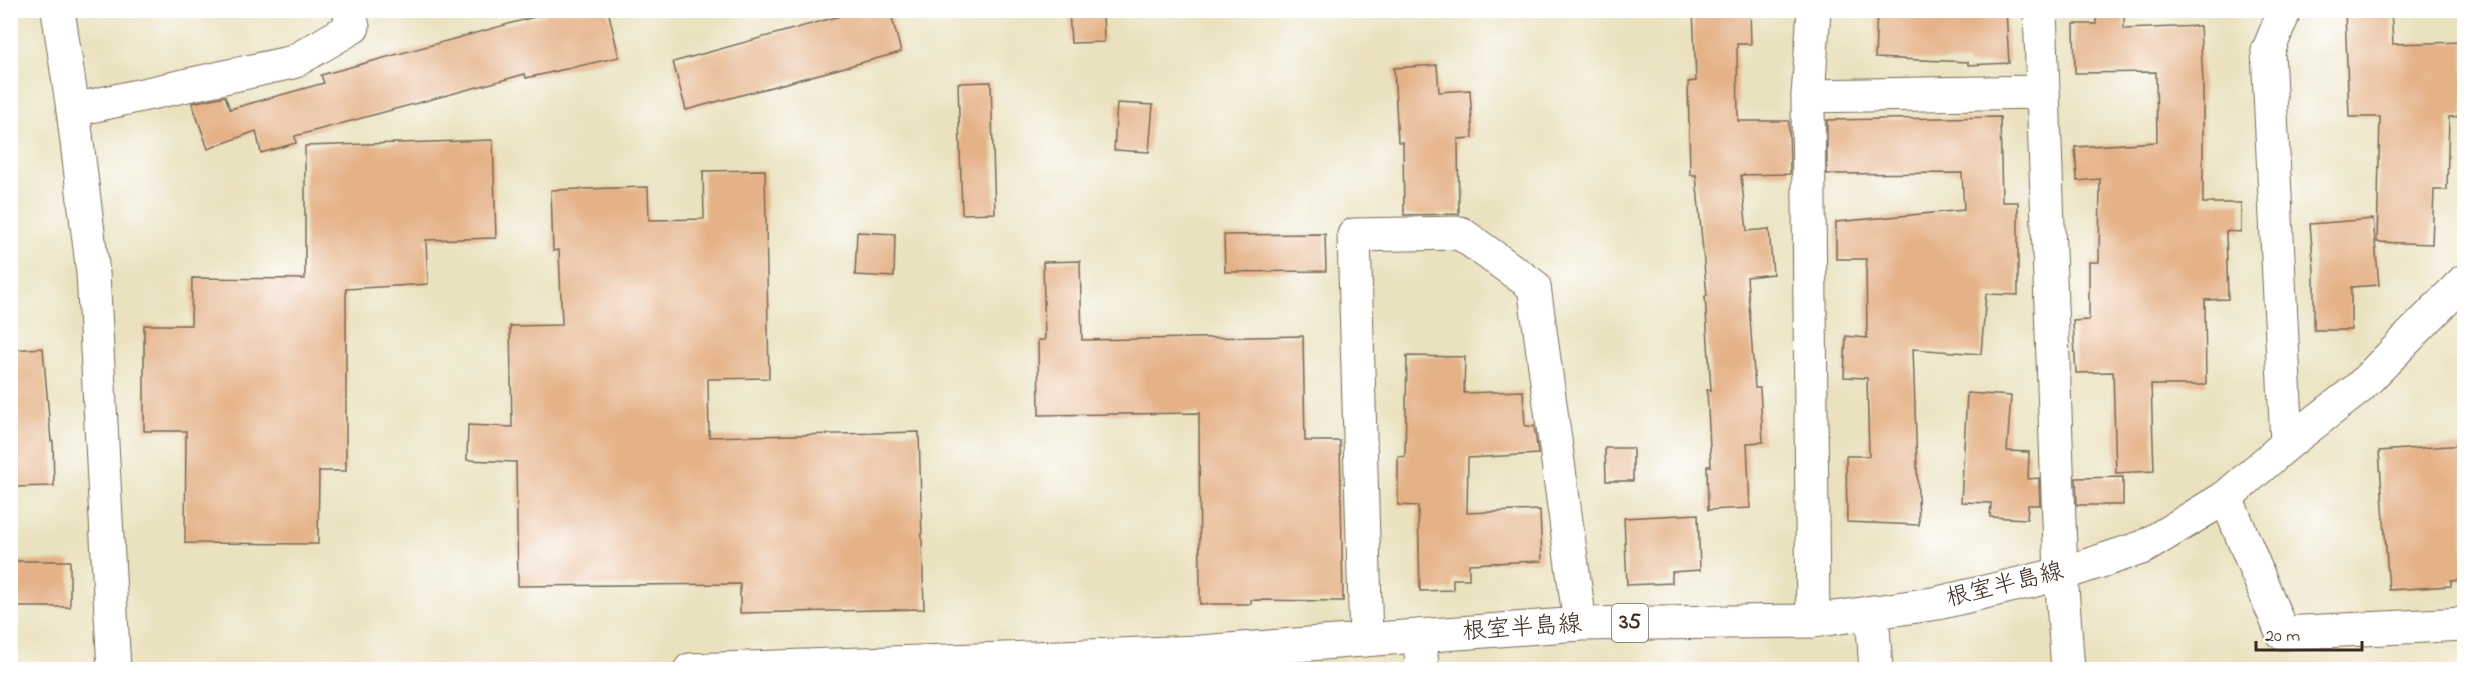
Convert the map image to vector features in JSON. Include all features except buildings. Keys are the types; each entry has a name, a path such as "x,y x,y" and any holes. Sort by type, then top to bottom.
{"street":[{"path":"58,10 93,273 114,669"},
{"path":"73,110 293,62 353,27 349,10"},
{"path":"1813,621 1808,96 1814,10"},
{"path":"2040,10 2061,574 2068,669"},
{"path":"2285,10 2268,51 2287,444"},
{"path":"1808,96 2043,92"},
{"path":"1366,640 1354,234 1460,232 1533,286 1580,624"},
{"name":"根室半島線","path":"690,669 1118,662 1200,652 1580,624 1813,621 1938,603 2061,574 2144,547 2226,497 2287,444 2359,388 2464,281"},
{"path":"2226,497 2282,633 2464,624"},
{"path":"1872,612 1876,669"},
{"path":"1420,636 1422,669"}]}
